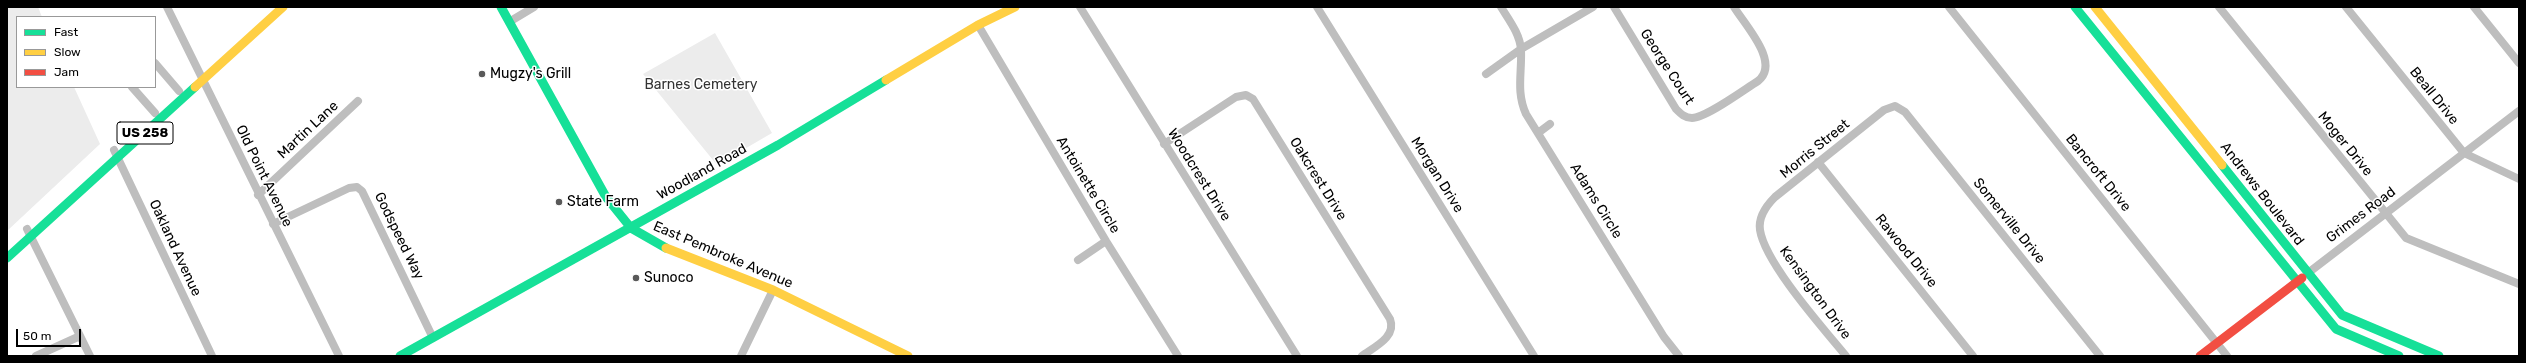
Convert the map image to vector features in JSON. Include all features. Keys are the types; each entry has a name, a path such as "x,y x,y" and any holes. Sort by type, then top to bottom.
{"main road":[{"name":"US 258","path":"7,258 29,233 201,76 272,7"},
{"name":"US 258","path":"116,154 155,113 179,91 201,76 283,7"},
{"name":"East Pembroke Avenue","path":"501,7 606,197 631,228 664,247 773,290 908,356"},
{"name":"Woodland Road","path":"400,356 778,145 978,25 1015,7"},
{"name":"Andrews Boulevard","path":"2075,7 2336,329 2399,356"},
{"name":"Andrews Boulevard","path":"2095,7 2342,315 2439,356"},
{"name":"US 258","path":"7,247 29,233"},
{"name":"Grimes Road","path":"2200,356 2308,273"}],"street":[{"name":"Old Point Avenue","path":"167,7 258,195 339,356"},
{"path":"509,22 534,7"},
{"name":"Woodcrest Drive","path":"1080,7 1297,356"},
{"name":"Morgan Drive","path":"1317,7 1534,356"},
{"name":"Adams Circle","path":"1501,7 1516,32 1521,50 1520,96 1526,114 1661,331 1679,356"},
{"path":"1486,74 1521,50 1593,7"},
{"name":"George Court","path":"1614,7 1676,109 1684,117 1690,118 1704,114 1758,81 1765,74 1767,63 1764,53 1734,7"},
{"name":"Bancroft Drive","path":"1948,7 2228,356"},
{"name":"Moger Drive","path":"2219,7 2385,215 2406,238 2519,284"},
{"name":"Beall Drive","path":"2346,7 2464,153 2519,179"},
{"path":"2474,7 2519,63"},
{"name":"Antoinette Circle","path":"978,25 1106,242 1178,356"},
{"path":"156,64 179,91"},
{"path":"133,88 155,113"},
{"name":"Oakcrest Drive","path":"1164,144 1236,97 1246,95 1253,99 1390,319 1392,327 1389,334 1362,356"},
{"name":"Martin Lane","path":"258,195 358,101"},
{"name":"Morris Street","path":"1760,222 1770,202 1884,110 1895,106"},
{"name":"Somerville Drive","path":"1895,106 1906,112 2100,356"},
{"name":"Grimes Road","path":"2308,273 2519,111"},
{"path":"1538,133 1550,124"},
{"name":"Oakland Avenue","path":"116,154 212,356"},
{"name":"Rawood Drive","path":"1818,162 1973,356"},
{"name":"Godspeed Way","path":"273,224 349,188 357,187 362,191 375,214 433,338"},
{"name":"Kensington Drive","path":"1760,222 1762,236 1769,252 1795,293 1846,356"},
{"path":"29,233 90,356"},
{"path":"1078,260 1106,242"},
{"path":"741,356 773,290"},
{"path":"36,356 80,336"}],"green space":[{"path":"7,7 38,7 42,16 16,16 16,88 74,88 100,144 7,231"},
{"name":"Barnes Cemetery","path":"715,33 772,133 717,165 643,74"}],"traffic: fast":[{"path":"501,7 606,197 631,228 666,248"},
{"path":"2075,7 2336,329 2399,356"},
{"path":"400,356 778,145 886,80"},
{"path":"7,258 195,87"},
{"path":"2222,165 2342,315 2439,356"}],"traffic: slow":[{"path":"195,87 283,7"},
{"path":"886,80 978,25 1015,7"},
{"path":"2095,7 2222,165"},
{"path":"666,248 773,290 908,356"}],"traffic: jam":[{"path":"2200,356 2302,278"}],"place":[{"name":"Mugzy's Grill","path":"482,74"},
{"name":"State Farm","path":"559,202"},
{"name":"Sunoco","path":"636,278"}]}
